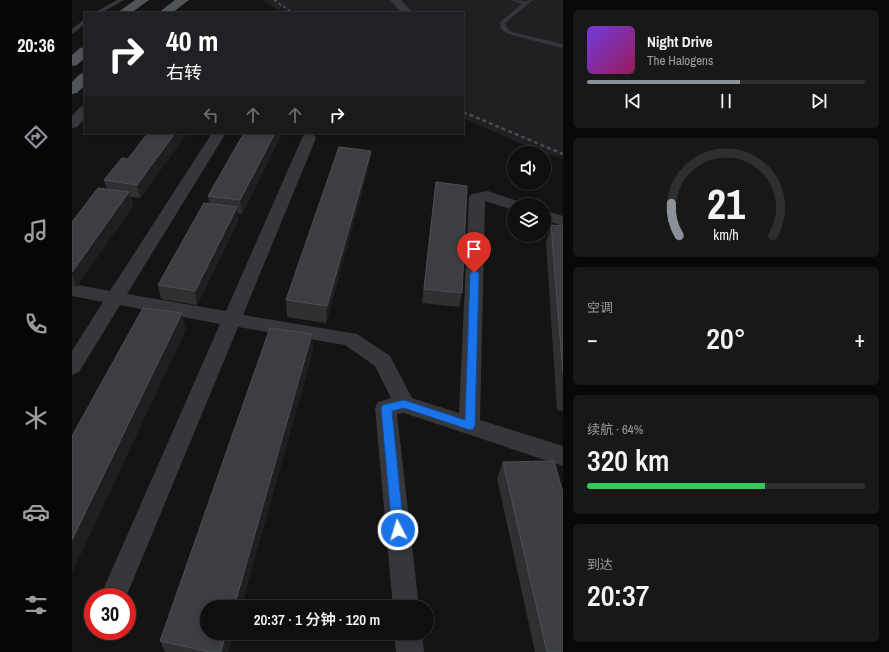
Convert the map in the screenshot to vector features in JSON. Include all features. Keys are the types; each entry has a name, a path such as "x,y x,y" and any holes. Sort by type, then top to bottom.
{"main road":[{"path":"125,12 143,0"},
{"path":"138,12 156,0"},
{"path":"153,12 170,0"},
{"path":"165,12 183,0"},
{"path":"72,50 84,40"},
{"path":"72,62 84,52"},
{"path":"72,76 84,65"},
{"path":"72,90 84,78"}],"street":[{"path":"396,0 407,12"},
{"path":"72,124 84,111"},
{"path":"72,367 218,134"},
{"path":"117,588 230,318 309,138"},
{"path":"470,426 477,196 488,196 507,203"},
{"path":"551,217 563,221"},
{"path":"72,290 350,338 383,361 404,404"},
{"path":"405,600 386,408 404,404 563,456"},
{"path":"409,640 410,652"}],"lane":[{"path":"99,12 121,0"},
{"path":"513,0 528,2"},
{"path":"528,2 502,23 503,28 510,33 563,46"},
{"path":"72,32 84,22"}],"shaded area":[{"path":"263,0 563,0 563,159 551,156 551,146 526,146 464,118 464,12 281,12"}],"building":[{"path":"147,134 174,134 137,185 104,180 122,158 128,159"},
{"path":"243,134 274,134 240,200 208,196"},
{"path":"339,147 371,151 327,306 286,300"},
{"path":"436,182 467,186 462,293 424,289"},
{"path":"98,188 129,192 72,272 72,222"},
{"path":"204,203 237,207 195,291 158,285"},
{"path":"551,225 563,226 563,373"},
{"path":"143,308 182,313 72,540 72,436"},
{"path":"270,328 312,334 236,600 200,600 200,640 224,640 221,652 210,652 160,641"},
{"path":"554,461 563,493 563,652 547,652 503,462"}],"railway":[{"path":"274,0 292,12"},
{"path":"464,112 563,154"}],"route":[{"path":"398,530 386,408 404,404 470,426 474,273"}]}
